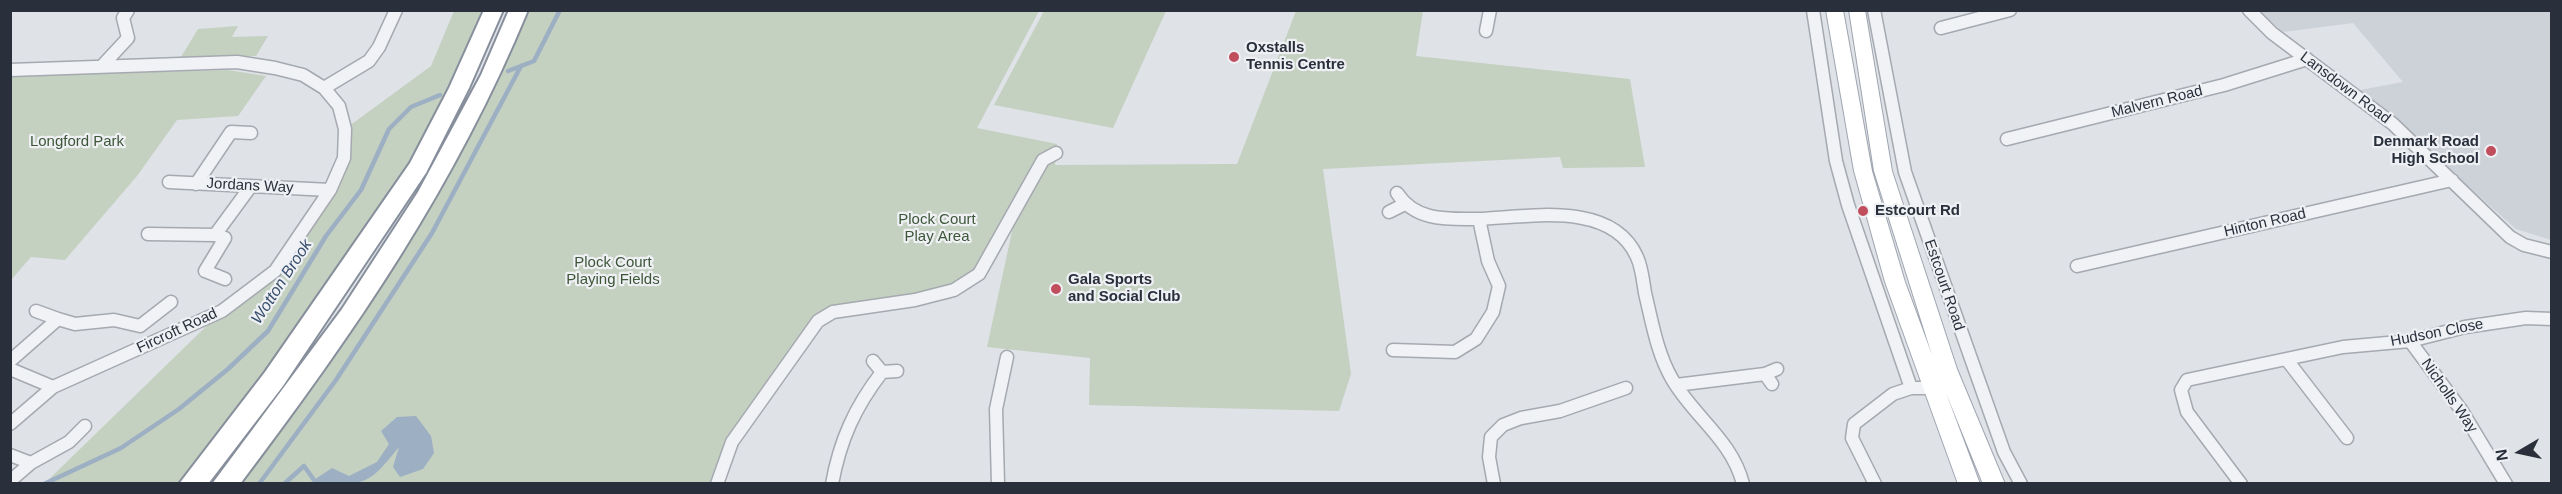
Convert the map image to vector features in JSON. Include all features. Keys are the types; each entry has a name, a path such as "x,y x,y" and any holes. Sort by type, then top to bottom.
{"highway":[{"path":"192,483 274,379 417,167 459,88 494,10"},
{"path":"225,483 313,370 360,303 426,200 503,51 519,10"}],"main road":[{"path":"1834,10 1863,171 1895,282 1931,388 1969,483"},
{"name":"Estcourt Road","path":"1857,10 1883,171 1954,387 1994,483"}],"street":[{"path":"101,67 128,38 123,18 128,10"},
{"path":"324,88 369,61 396,10"},
{"path":"1486,31 1490,10"},
{"path":"1813,10 1836,161 1848,205 1911,388"},
{"name":"Estcourt Road","path":"1874,10 1905,172 1977,379 2004,452 2020,483"},
{"path":"1941,28 2010,10"},
{"name":"Lansdown Road","path":"2249,10 2272,33 2393,124 2510,237 2524,245 2552,252"},
{"name":"Malvern Road","path":"2007,140 2224,85 2307,59"},
{"name":"Fircroft Road","path":"10,70 237,62 303,75 324,88 339,106 345,129 344,158 330,190 275,271 222,310 53,387 10,424"},
{"path":"196,184 234,127 251,133"},
{"path":"717,483 732,442 818,321 833,312 915,300 954,290 979,274 1043,160 1056,153"},
{"name":"Hinton Road","path":"2077,266 2452,180"},
{"name":"Jordans Way","path":"169,182 330,190"},
{"path":"215,236 251,186"},
{"path":"1397,193 1403,205 1420,215 1479,219 1579,216 1600,222 1623,237 1637,256 1653,326 1676,385 1735,459 1743,483"},
{"path":"1389,212 1403,205"},
{"path":"1393,350 1409,345 1455,352 1476,339 1493,312 1499,286 1488,261 1479,219"},
{"path":"148,234 225,238 205,271 225,279"},
{"path":"36,311 77,327 98,320 118,320 140,326 171,302"},
{"path":"10,361 58,320"},
{"name":"Hudson Close","path":"2241,483 2187,412 2181,390 2187,380 2210,373 2287,360 2343,347 2410,341 2465,327 2549,321"},
{"name":"Nicholls Way","path":"2410,341 2462,411 2505,483"},
{"path":"998,483 996,409 1007,357"},
{"path":"2287,360 2347,438"},
{"path":"832,483 838,446 855,407 878,366 897,371"},
{"path":"10,369 53,387"},
{"path":"1676,385 1771,376"},
{"path":"986,387 1000,388"},
{"path":"1875,483 1852,438 1854,424 1893,394 1911,388 1954,387"},
{"path":"1494,483 1489,457 1491,437 1503,425 1521,418 1614,398 1626,388"},
{"path":"10,481 31,463 69,442 85,426"},
{"path":"10,455 31,463"}],"shaded area":[{"name":"Denmark Road High School","path":"2259,11 2551,11 2551,240 2516,229 2360,90 2403,82 2353,23 2283,32"}],"green space":[{"path":"454,11 485,11 459,88 274,379 306,380 472,133 530,11 1039,11 977,128 1057,144 1055,165 1237,164 1296,11 1423,11 1416,56 1630,79 1645,167 1563,168 1560,157 1323,169 1351,374 1339,411 1089,405 1090,358 987,347 1016,213 979,274 954,290 818,321 732,442 717,483 44,484 222,311 275,271 330,190 345,129 431,66"},
{"path":"1044,11 1166,11 1113,128 994,105"},
{"path":"238,26 232,37 268,36 256,56 181,57 198,29"},
{"name":"Longford Park","path":"228,70 266,76 238,116 177,120 137,176 65,260 31,257 11,280 11,76"}],"water":[{"path":"416,416 431,436 434,453 423,469 400,477 393,467 399,447 379,470 363,481 344,484 314,483 314,480 332,468 349,476 377,462 389,444 381,431 397,417"}],"waterway":[{"name":"Wotton Brook","path":"521,66 534,61 560,10"},
{"path":"259,484 336,380 432,233 521,66"},
{"name":"Wotton Brook","path":"508,71 521,66"},
{"name":"Wotton Brook","path":"44,484 121,448 179,409 228,369 268,331 326,236 361,190 389,129 411,107 440,95"},
{"path":"284,484 304,466 314,480"}],"place":[{"name":"Oxstalls Tennis Centre","path":"1234,57"},
{"name":"Denmark Road High School","path":"2491,151"},
{"name":"Estcourt Rd","path":"1863,211"},
{"name":"Gala Sports and Social Club","path":"1056,289"}],"park label":[{"name":"Plock Court Play Area","path":"937,228"},
{"name":"Plock Court Playing Fields","path":"613,272"}]}
